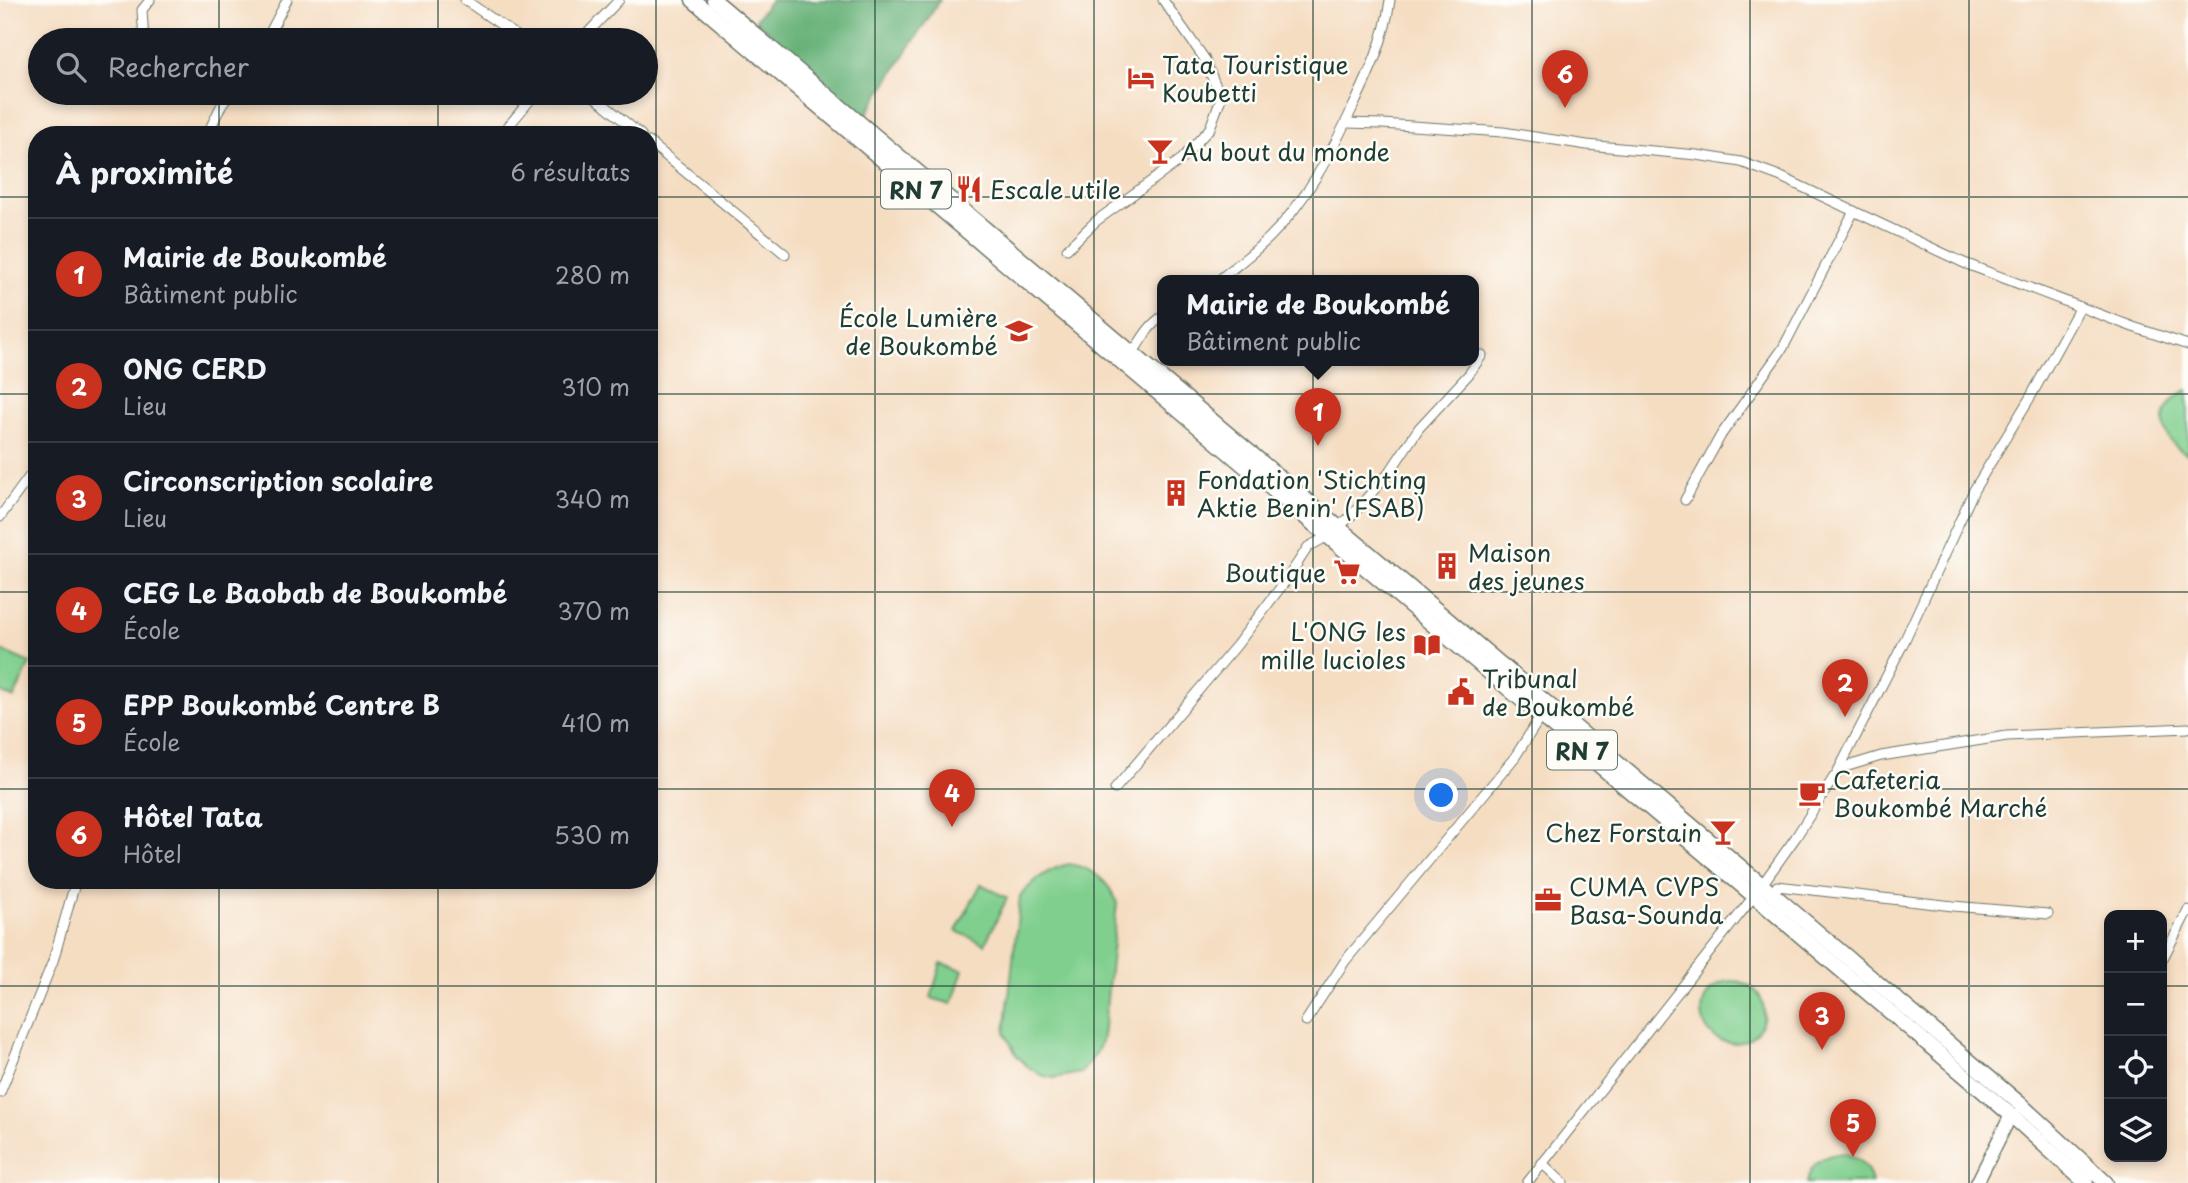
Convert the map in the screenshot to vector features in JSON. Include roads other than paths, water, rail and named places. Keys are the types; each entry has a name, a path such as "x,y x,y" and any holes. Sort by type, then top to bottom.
{"main road":[{"name":"RN 7","path":"693,0 1150,376 1333,532 1765,889 2019,1104 2106,1183"},
{"name":"RN 7","path":"714,0 1133,353 1150,376"},
{"name":"RN 7","path":"1333,532 1541,716 1765,889 2086,1183"}],"street":[{"path":"143,28 142,10 150,0"},
{"path":"272,28 287,0"},
{"path":"465,0 506,28"},
{"path":"592,28 619,0"},
{"path":"1067,248 1096,221 1182,159 1210,128 1221,98 1204,58 1163,0"},
{"path":"1225,275 1270,236 1295,206 1326,160 1370,73 1387,23 1390,0"},
{"path":"211,126 223,105"},
{"path":"508,126 526,105"},
{"path":"604,105 629,126"},
{"path":"1346,124 1503,132 1587,145 1697,155 1741,162 1779,176 1964,263 2188,345"},
{"path":"658,149 785,254"},
{"path":"1685,500 1721,435 1783,348 1854,211"},
{"path":"1527,1183 1765,889 1854,742 1974,490 2031,396 2080,307"},
{"path":"1133,353 1157,320"},
{"path":"1479,359 1482,355"},
{"path":"1115,789 1236,646 1308,547 1333,532 1389,473 1419,428 1474,366"},
{"path":"0,517 28,478"},
{"path":"1306,1021 1345,961 1515,757 1541,716"},
{"path":"1834,777 1845,767 1881,756 2007,736 2188,728"},
{"path":"0,1093 53,961 73,889"},
{"path":"1765,889 2048,914"},
{"path":"2167,950 2188,910"},
{"path":"1977,1183 2011,1115"},
{"path":"1542,1163 1563,1183"}],"place":[{"name":"Tata Touristique Koubetti","path":"1141,78"},
{"name":"Hôtel Tata","path":"1565,108"},
{"name":"Au bout du monde","path":"1160,151"},
{"name":"Escale utile","path":"969,189"},
{"name":"École Lumière de Boukombé","path":"1019,331"},
{"name":"Mairie de Boukombé","path":"1318,446"},
{"name":"Fondation 'Stichting Aktie Benin' (FSAB)","path":"1176,493"},
{"name":"Maison des jeunes","path":"1447,566"},
{"name":"Boutique","path":"1347,572"},
{"name":"L'ONG les mille lucioles","path":"1427,645"},
{"name":"Tribunal de Boukombé","path":"1461,692"},
{"name":"ONG CERD","path":"1845,717"},
{"name":"Cafeteria Boukombé Marché","path":"1812,793"},
{"name":"CEG Le Baobab de Boukombé","path":"952,827"},
{"name":"Chez Forstain","path":"1723,832"},
{"name":"CUMA CVPS Basa-Sounda","path":"1548,900"},
{"name":"Circonscription scolaire","path":"1822,1050"},
{"name":"EPP Boukombé Centre B","path":"1853,1157"}]}
